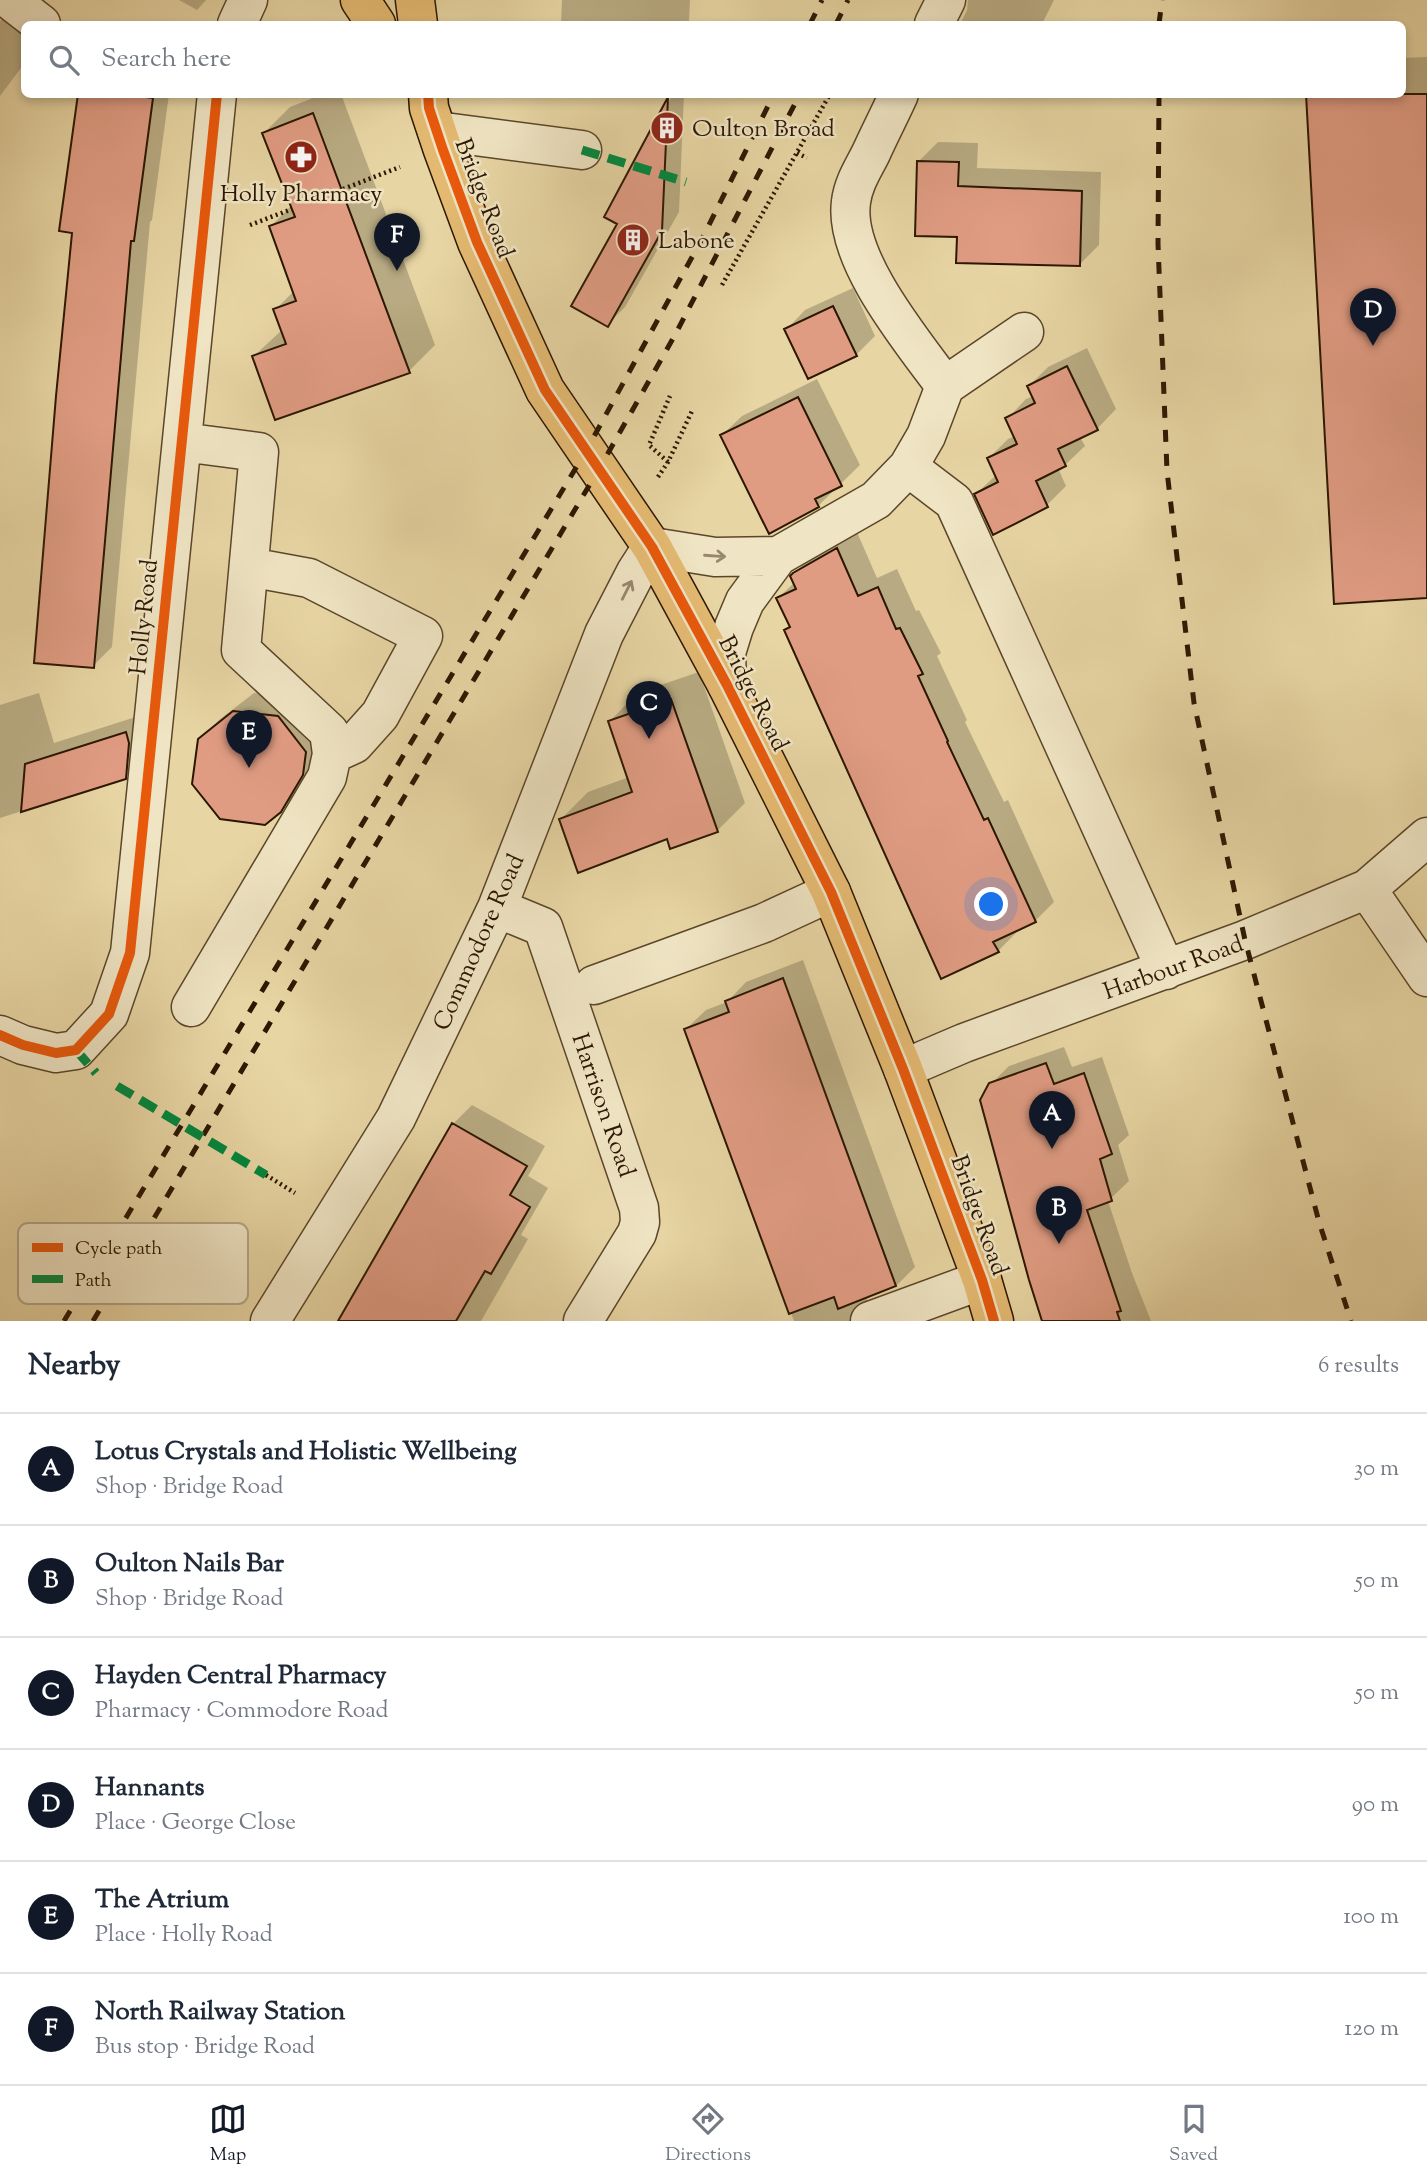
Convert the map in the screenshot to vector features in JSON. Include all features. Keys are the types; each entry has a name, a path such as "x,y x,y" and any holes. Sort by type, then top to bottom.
{"highway":[{"path":"360,0 374,21"},
{"path":"415,0 418,21"},
{"name":"Bridge Road","path":"432,115 477,242 545,390 652,547 727,685 831,892 903,1069 982,1280 994,1321"}],"street":[{"path":"10,0 37,21"},
{"path":"238,21 248,0"},
{"path":"936,21 946,0"},
{"name":"Holly Road","path":"0,1035 23,1045 56,1053 76,1050 109,1014 130,953 216,98"},
{"path":"897,98 855,184 850,222 856,245 895,317 945,386"},
{"path":"432,115 582,150"},
{"path":"727,685 726,653 734,626 745,601 778,556 876,500 908,467 926,436 945,386 1024,332"},
{"path":"182,442 259,452 242,650 329,732 332,754 327,776 191,1007"},
{"path":"908,467 954,502 1166,970"},
{"path":"652,547 715,557 778,556"},
{"name":"Commodore Road","path":"270,1321 397,1118 497,908 604,634 652,547"},
{"path":"249,567 309,578 423,636 380,715 354,744 332,754"},
{"name":"Harbour Road","path":"903,1069 964,1043 1245,940 1367,889 1427,837"},
{"path":"1367,889 1427,977"},
{"path":"594,985 764,923 831,892"},
{"name":"Harrison Road","path":"497,908 543,927 639,1208 640,1222 637,1233 583,1321"},
{"path":"870,1321 982,1280"}],"path":[{"path":"722,285 828,98"},
{"path":"343,189 432,115"},
{"path":"797,153 807,158"},
{"path":"249,226 292,209"},
{"path":"670,396 649,444 668,462 693,409"},
{"path":"266,1175 300,1196"}],"building":[{"path":"1406,94 1427,94 1427,598 1334,604 1306,98 1406,98"},
{"path":"77,98 153,98 134,241 131,241 94,668 34,663 72,233 59,231"},
{"name":"Labone","path":"668,98 662,231 608,327 571,306 617,224 604,217"},
{"path":"313,113 410,373 275,420 252,356 286,344 273,309 296,301 269,226 295,217 262,133"},
{"path":"917,161 959,162 958,186 1082,191 1080,266 956,263 957,237 915,236"},
{"path":"833,306 857,356 808,379 784,329"},
{"path":"1067,366 1098,430 1058,449 1066,466 1036,481 1048,507 993,535 974,494 998,482 987,458 1017,444 1005,418 1035,403 1027,386"},
{"path":"798,397 842,486 815,499 819,507 769,534 720,435"},
{"path":"837,548 858,596 878,587 896,629 900,628 923,674 918,676 947,742 984,820 988,818 1036,922 993,942 999,952 941,979 784,630 790,627 776,598 796,589 790,576 793,573"},
{"path":"671,699 718,832 670,849 667,839 578,873 559,819 632,792 608,721"},
{"path":"233,711 278,716 306,752 303,775 281,812 265,825 220,819 192,784 198,739"},
{"path":"126,732 129,743 126,779 21,812 25,764"},
{"path":"783,978 896,1286 838,1309 834,1297 789,1314 684,1029 729,1012 725,1001"},
{"path":"1046,1063 1054,1084 1084,1073 1112,1154 1100,1159 1112,1201 1087,1210 1121,1311 1117,1312 1120,1321 1042,1321 1029,1280 980,1100 989,1083"},
{"path":"452,1123 527,1166 510,1195 530,1207 491,1274 485,1271 456,1321 338,1321"}],"railway":[{"path":"812,21 822,0"},
{"path":"838,21 848,0"},
{"path":"1159,21 1162,0"},
{"path":"123,1223 586,451 703,237 772,98"},
{"path":"151,1223 599,469 675,335 798,98"},
{"path":"1159,98 1158,244 1167,471 1194,703 1245,940 1319,1222 1351,1321"},
{"path":"64,1321 74,1304"},
{"path":"93,1321 103,1304"}],"marked path":[{"path":"582,150 686,182"},
{"path":"76,1050 96,1073"},
{"path":"117,1086 266,1175"}],"cycle path":[{"path":"0,1035 23,1045 56,1053 76,1050 109,1014 130,953 217,98"},
{"path":"428,98 443,150 477,242 545,390 652,547 727,685 831,892 903,1069 982,1280 994,1321"}],"place":[{"name":"Oulton Broad","path":"667,128"},
{"name":"Holly Pharmacy","path":"301,157"},
{"name":"Labone","path":"633,240"},
{"name":"North Railway Station","path":"397,271"},
{"name":"Hannants","path":"1373,346"},
{"name":"Hayden Central Pharmacy","path":"649,739"},
{"name":"The Atrium","path":"249,768"},
{"name":"Lotus Crystals and Holistic Wellbeing","path":"1052,1149"},
{"name":"Oulton Nails Bar","path":"1059,1244"}]}
